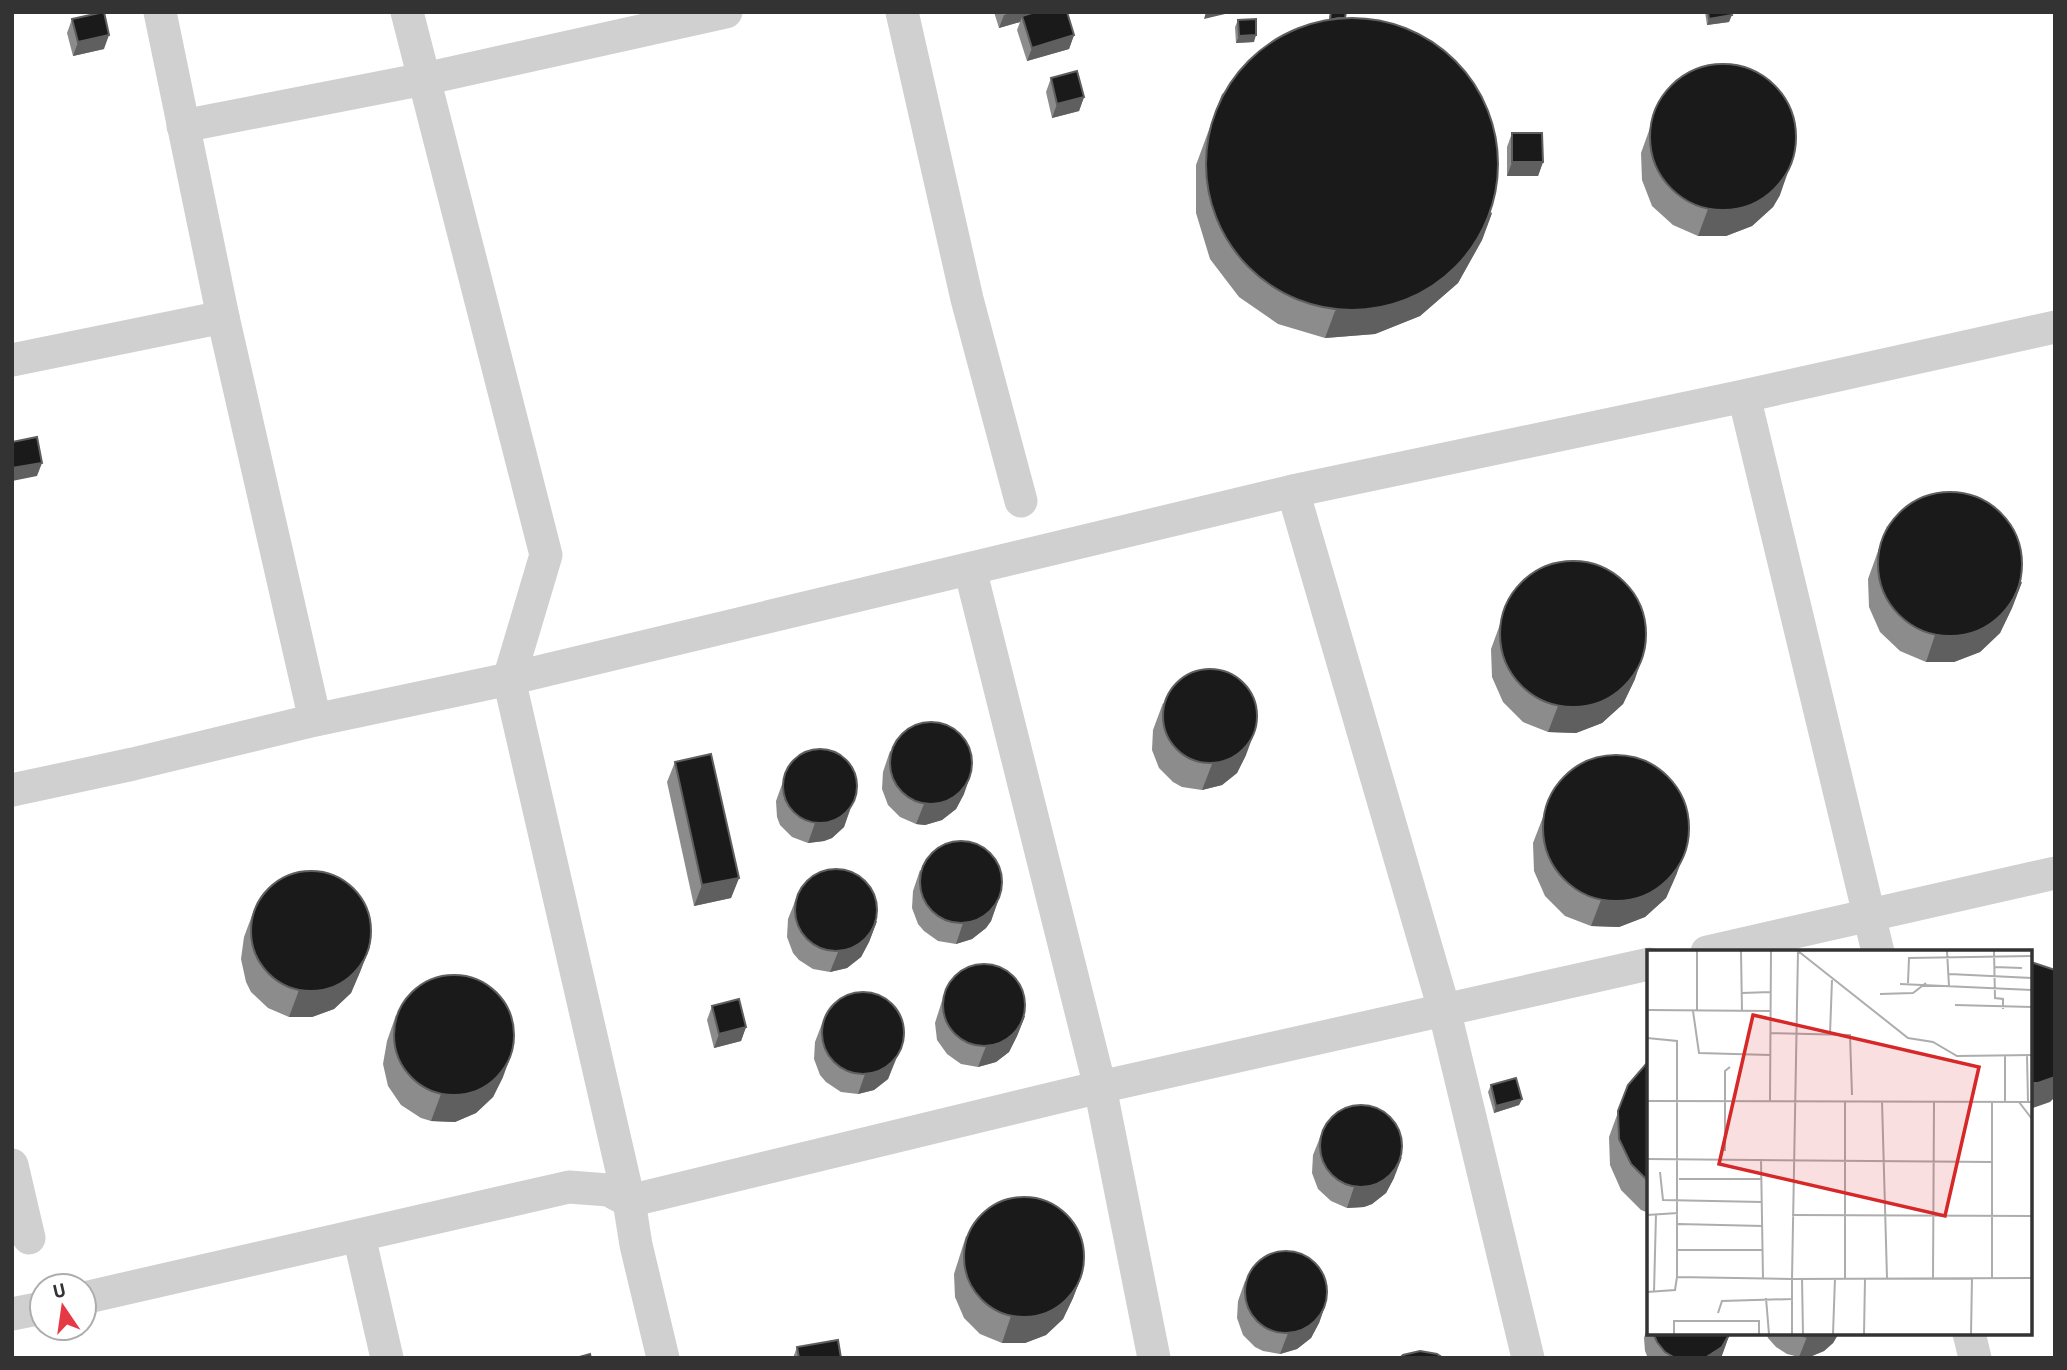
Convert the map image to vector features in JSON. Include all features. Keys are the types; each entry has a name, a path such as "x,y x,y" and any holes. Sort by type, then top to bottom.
{"lane":[{"path":"160,12 223,317 315,720"},
{"path":"407,12 546,555 509,679 663,1358"},
{"path":"902,12 971,312 1021,501"},
{"path":"183,126 425,79 711,14"},
{"path":"12,360 223,317"},
{"path":"12,790 315,720 509,679 1293,491 2055,327"},
{"path":"1744,396 1877,950"},
{"path":"1293,491 1444,1009 1528,1358"},
{"path":"970,569 1101,1087 1154,1358"},
{"path":"1716,950 2055,873"},
{"path":"98,1295 569,1187 608,1190 629,1201 1101,1087 1647,964"},
{"path":"12,1165 29,1238"},
{"path":"359,1236 387,1358"},
{"path":"1969,1335 1975,1358"}],"building":[{"path":"104,12 109,35 78,42 72,19"},
{"path":"1035,12 1067,12 1074,35 1032,48 1022,16"},
{"path":"1331,12 1346,12 1345,18 1330,20"},
{"path":"1708,12 1731,12 1732,15 1709,19"},
{"path":"1338,18 1366,18 1395,24 1421,35 1456,60 1474,83 1487,108 1496,135 1496,193 1487,220 1474,245 1456,268 1433,286 1395,304 1366,310 1338,310 1309,304 1283,293 1248,268 1230,245 1212,207 1206,178 1206,150 1212,121 1223,95 1248,60 1271,42 1309,24"},
{"path":"1256,19 1256,35 1239,36 1238,20"},
{"path":"1723,64 1751,70 1774,86 1790,109 1796,137 1790,165 1774,188 1751,204 1723,210 1695,204 1672,188 1656,165 1650,137 1656,109 1672,86 1695,70"},
{"path":"1077,71 1084,97 1057,104 1051,78"},
{"path":"1512,133 1542,133 1543,162 1512,162"},
{"path":"37,437 42,463 12,468 12,442"},
{"path":"1950,492 1978,497 2001,513 2017,536 2022,564 2017,592 2001,615 1978,631 1950,636 1922,631 1899,615 1883,592 1878,564 1883,536 1899,513 1922,497"},
{"path":"1573,561 1601,567 1624,583 1640,606 1646,634 1640,662 1624,685 1601,701 1573,707 1545,701 1522,685 1506,662 1500,634 1506,606 1522,583 1545,567"},
{"path":"1201,669 1219,669 1244,682 1254,698 1257,716 1254,734 1244,750 1219,763 1201,763 1176,750 1163,725 1163,707 1176,682"},
{"path":"931,722 947,725 960,734 969,747 972,763 969,779 960,792 947,801 931,804 915,801 902,792 893,779 890,763 893,747 902,734 915,725"},
{"path":"820,749 834,752 846,760 854,772 857,786 854,800 846,812 834,820 820,823 806,820 794,812 786,800 783,786 786,772 794,760 806,752"},
{"path":"711,754 739,878 702,885 675,762"},
{"path":"1616,755 1644,761 1667,777 1683,800 1689,828 1683,856 1667,879 1644,895 1616,901 1588,895 1565,879 1549,856 1543,828 1549,800 1565,777 1588,761"},
{"path":"953,841 969,841 984,848 995,859 1002,874 999,898 990,911 969,923 953,923 938,916 927,905 920,890 920,874 927,859 938,848"},
{"path":"836,869 852,872 865,881 874,894 877,910 874,926 865,939 852,948 836,951 820,948 807,939 798,926 795,910 798,894 807,881 820,872"},
{"path":"311,871 334,876 353,889 366,908 371,931 366,954 353,973 334,986 311,991 288,986 269,973 256,954 251,931 256,908 269,889 288,876"},
{"path":"984,964 1000,967 1013,976 1022,989 1025,1005 1022,1021 1013,1034 1000,1043 984,1046 968,1043 955,1034 946,1021 943,1005 946,989 955,976 968,967"},
{"path":"2032,964 2055,970 2055,1077 2038,1083 2032,1083"},
{"path":"454,975 477,980 496,993 509,1012 514,1035 509,1058 496,1077 477,1090 454,1095 431,1090 412,1077 399,1058 394,1035 399,1012 412,993 431,980"},
{"path":"863,992 879,995 892,1004 901,1017 904,1033 901,1049 892,1062 879,1071 863,1074 847,1071 834,1062 825,1049 822,1033 825,1017 834,1004 847,995"},
{"path":"739,999 746,1027 719,1034 712,1006"},
{"path":"1646,1064 1647,1180 1631,1164 1619,1139 1618,1111 1628,1085"},
{"path":"1516,1078 1522,1099 1496,1106 1491,1085"},
{"path":"1361,1105 1377,1108 1390,1117 1399,1130 1402,1146 1399,1162 1390,1175 1377,1184 1361,1187 1345,1184 1332,1175 1323,1162 1320,1146 1323,1130 1332,1117 1345,1108"},
{"path":"1024,1197 1047,1201 1066,1215 1080,1234 1084,1257 1080,1280 1066,1299 1047,1313 1024,1317 1001,1313 982,1299 968,1280 964,1257 968,1234 982,1215 1001,1201"},
{"path":"1278,1251 1294,1251 1309,1258 1320,1269 1327,1284 1324,1308 1315,1321 1294,1333 1278,1333 1263,1326 1252,1315 1245,1300 1245,1284 1252,1269 1263,1258"},
{"path":"1654,1335 1729,1335 1722,1347 1705,1358 1675,1358 1665,1352"},
{"path":"838,1340 841,1358 799,1358 797,1347"},
{"path":"1420,1351 1437,1354 1443,1358 1400,1358"}]}
